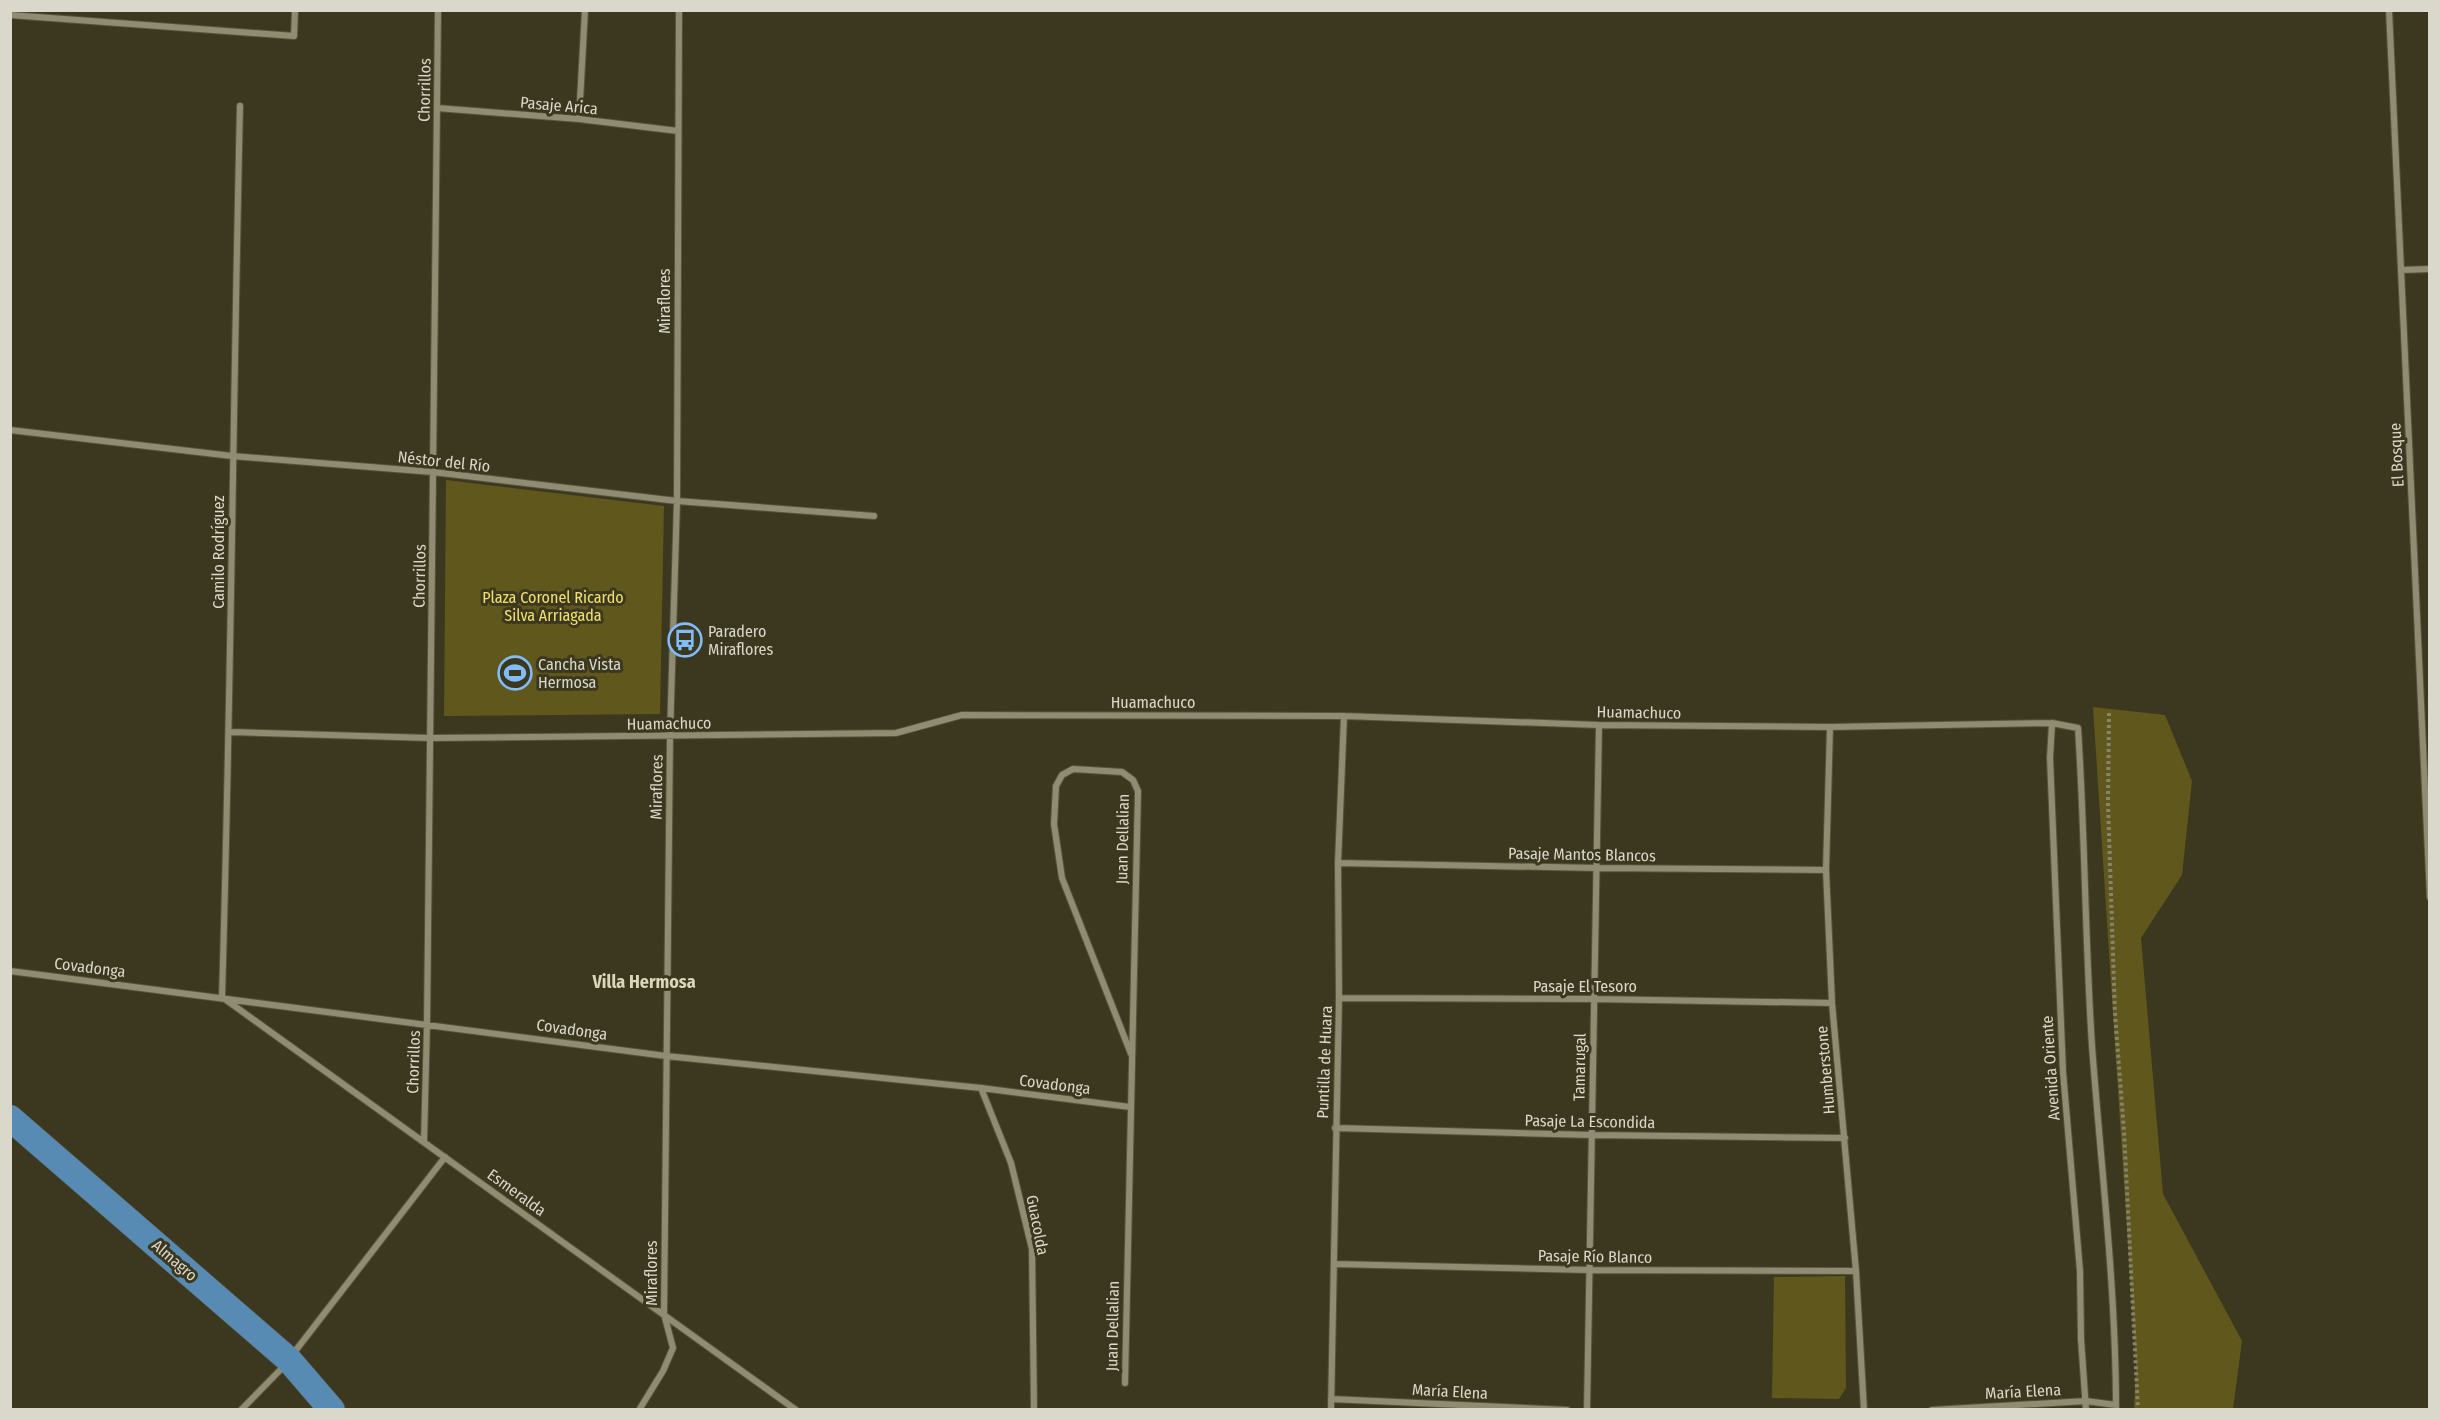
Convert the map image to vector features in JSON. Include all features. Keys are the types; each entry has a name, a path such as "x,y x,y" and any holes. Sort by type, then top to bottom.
{"main road":[{"name":"Almagro","path":"10,1118 289,1360 332,1410"}],"street":[{"path":"10,15 294,36 295,10"},
{"name":"Chorrillos","path":"424,1142 438,10"},
{"path":"579,119 585,10"},
{"name":"Miraflores","path":"639,1410 663,1371 673,1348 664,1314 670,736 677,501 679,10"},
{"name":"El Bosque","path":"2389,10 2430,896"},
{"name":"Camilo Rodríguez","path":"222,997 230,732 232,456 240,106"},
{"name":"Pasaje Arica","path":"437,108 579,119 678,131"},
{"path":"2401,270 2430,269"},
{"name":"Néstor del Río","path":"10,430 232,456 433,472 677,501 874,516"},
{"name":"Huamachuco","path":"230,732 430,738 896,733 962,715 1344,716 1599,725 1830,728 2052,723 2078,728 2084,809 2092,1045 2109,1260 2116,1408"},
{"name":"Puntilla de Huara","path":"1331,1410 1339,998 1338,863 1344,716"},
{"name":"Avenida Oriente","path":"2052,723 2050,758 2060,1013 2078,1248 2086,1410"},
{"name":"Tamarugal","path":"1587,1410 1599,725"},
{"name":"Humberstone","path":"1830,728 1826,870 1832,1003 1856,1270 1864,1410"},
{"name":"Juan Dellalian","path":"1125,1383 1138,791 1133,780 1122,772 1073,769 1062,775 1055,793 1054,824 1062,878 1131,1054"},
{"name":"Pasaje Mantos Blancos","path":"1338,863 1826,870"},
{"name":"Covadonga","path":"10,971 666,1056 981,1088 1130,1107"},
{"name":"Esmeralda","path":"222,997 796,1410"},
{"name":"Pasaje El Tesoro","path":"1339,998 1832,1003"},
{"name":"Guacolda","path":"981,1088 1011,1163 1032,1249 1034,1410"},
{"name":"Pasaje La Escondida","path":"1335,1128 1592,1135 1845,1138"},
{"path":"242,1410 289,1360 445,1157"},
{"name":"Pasaje Río Blanco","path":"1334,1264 1589,1270 1856,1270"},
{"name":"María Elena","path":"1331,1399 1567,1410"},
{"name":"María Elena","path":"1932,1410 2086,1401 2116,1408"}],"path":[{"path":"2109,713 2108,803 2115,1014 2124,1131 2138,1410"}],"green space":[{"name":"Plaza Coronel Ricardo Silva Arriagada","path":"446,480 664,506 660,714 444,716"},
{"path":"2093,707 2165,715 2192,781 2182,875 2141,938 2163,1194 2242,1341 2233,1409 2134,1409 2136,1367"},
{"path":"1845,1276 1846,1388 1839,1399 1772,1398 1774,1277"}],"place":[{"name":"Paradero Miraflores","path":"685,640"},
{"name":"Cancha Vista Hermosa","path":"515,673"}],"district":[{"name":"Villa Hermosa","path":"644,982"}]}
